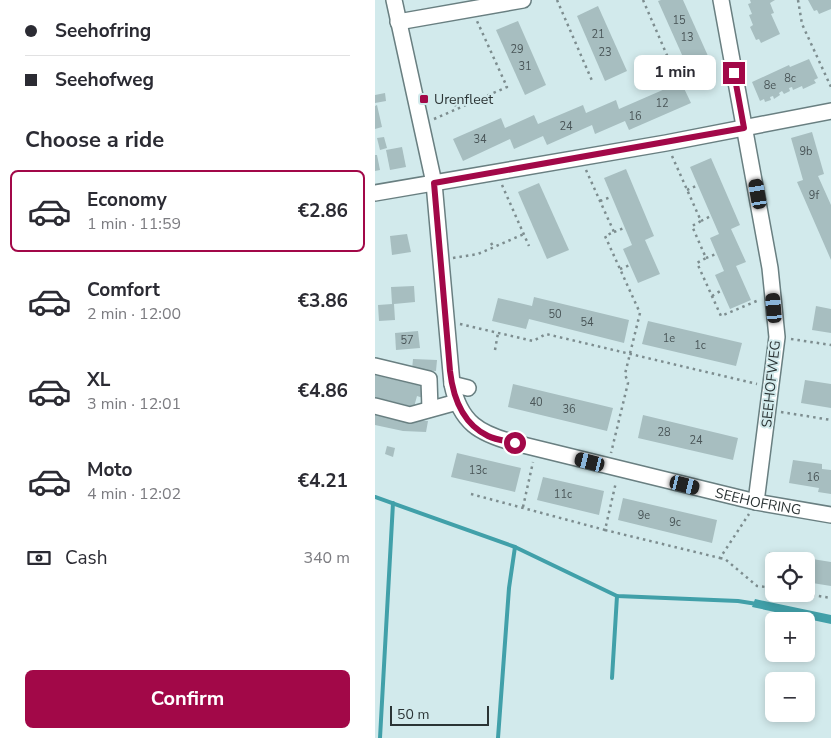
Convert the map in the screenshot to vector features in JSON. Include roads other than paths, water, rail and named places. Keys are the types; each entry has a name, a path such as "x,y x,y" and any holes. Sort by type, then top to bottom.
{"street":[{"name":"SEEHOFRING","path":"393,0 434,183 452,384 457,402 468,420 488,436 757,502 831,515"},
{"path":"398,22 523,0"},
{"name":"SEEHOFWEG","path":"721,0 744,128 755,176 773,294 777,336 757,502"},
{"path":"375,193 666,143 831,111"},
{"path":"375,366 429,379 430,409"},
{"path":"452,384 467,388"},
{"path":"375,406 410,415 457,402"}],"water":[{"path":"755,599 831,615 831,624 815,621 815,612 775,612 752,607"}],"waterway":[{"path":"375,497 515,547 617,596 738,601 757,604"},
{"path":"380,738 393,503"},
{"path":"498,738 509,588 515,547"},
{"path":"612,678 617,596"}],"place":[{"name":"Urenfleet","path":"424,99"}]}
